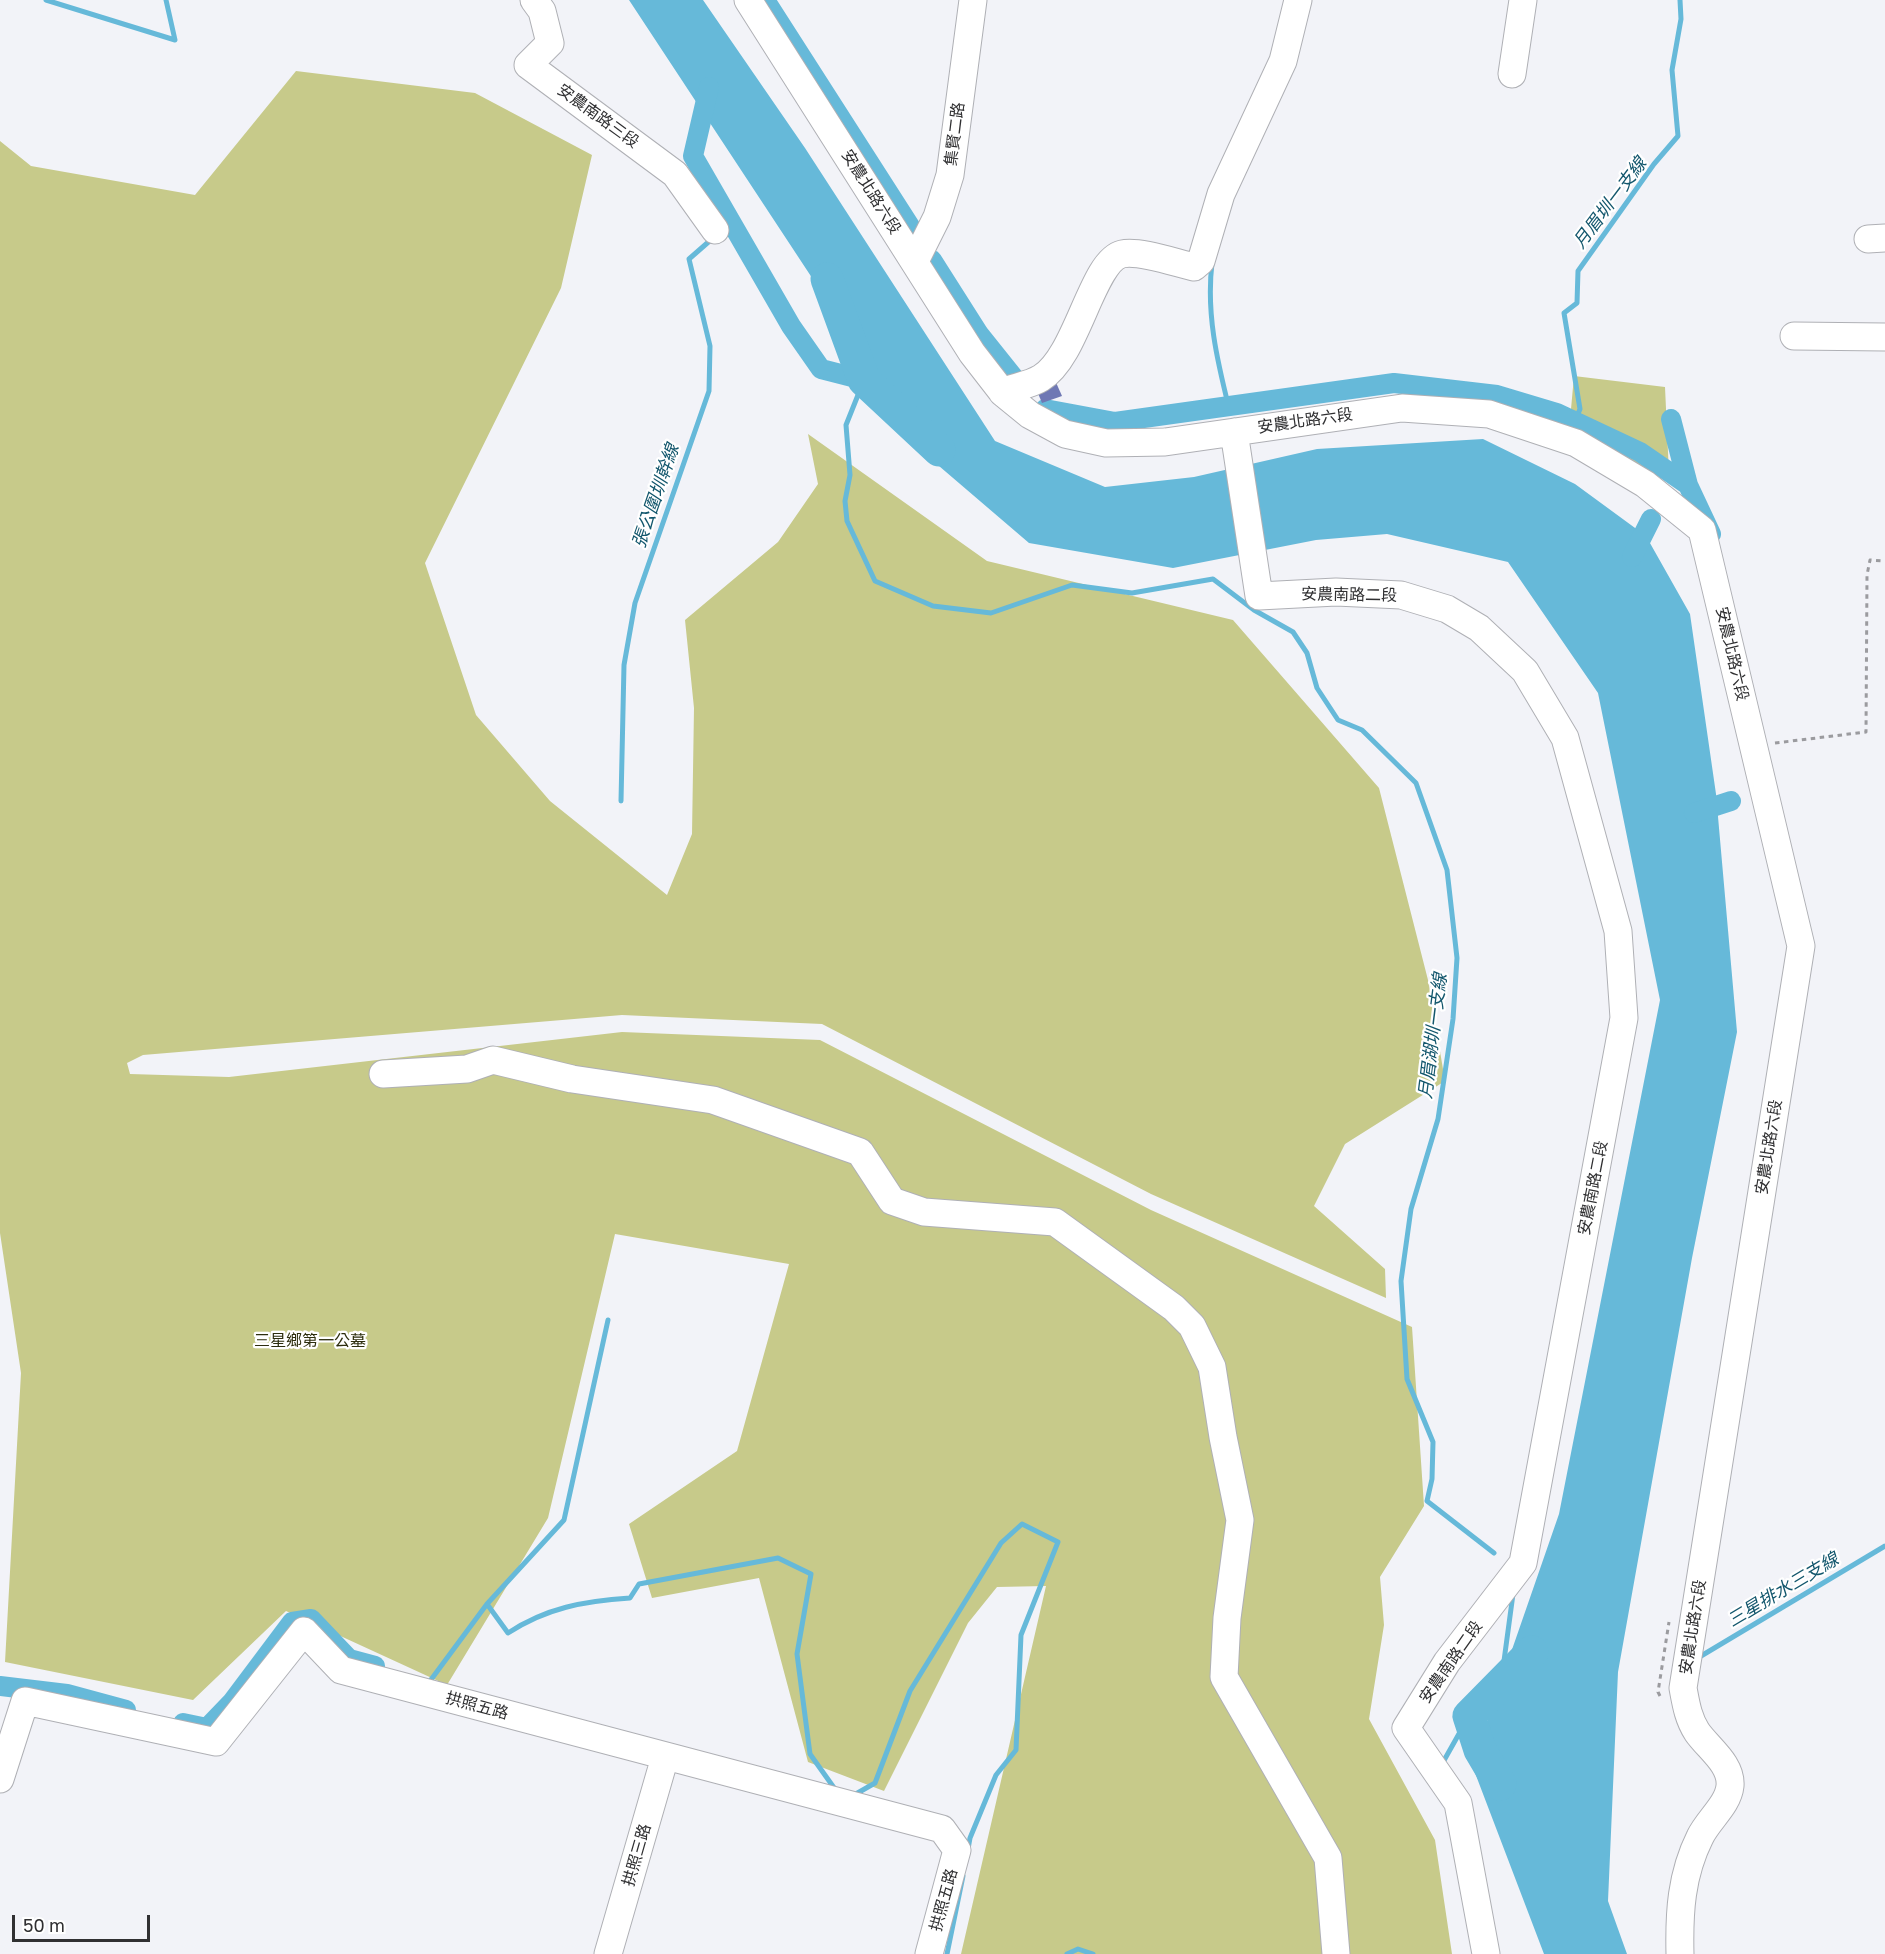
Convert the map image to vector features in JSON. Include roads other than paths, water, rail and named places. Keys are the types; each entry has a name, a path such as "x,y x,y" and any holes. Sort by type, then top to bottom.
{"lane":[{"name":"安農南路三段","path":"534,0 542,11 550,43 528,64 675,174 716,230"},
{"name":"安農北路六段","path":"748,0 972,353 1002,392 1030,415 1065,434 1106,443 1165,442 1293,421 1402,408 1489,414 1576,443 1646,484 1702,530 1802,946 1683,1688 1687,1711 1697,1731 1728,1770 1730,1785 1727,1797 1700,1836 1685,1874 1680,1911 1680,1954"},
{"name":"集賢二路","path":"915,261 937,217 950,175 973,0"},
{"path":"1002,392 1042,378 1057,362 1075,335 1090,296 1111,260 1122,254 1194,267 1201,261 1221,194 1283,61 1298,0"},
{"path":"1512,74 1523,0"},
{"path":"1794,336 1885,337"},
{"name":"安農南路二段","path":"1234,432 1259,597 1336,592 1401,595 1447,609 1479,628 1526,671 1564,738 1618,931 1624,1018 1523,1563 1447,1662 1406,1728 1458,1803 1486,1954"},
{"path":"383,1074 467,1069 493,1060 572,1079 713,1100 860,1152 892,1201 924,1212 1055,1222 1174,1308 1192,1326 1212,1367 1222,1437 1240,1520 1227,1618 1224,1677 1328,1858 1336,1954"},
{"name":"拱照五路","path":"0,1779 25,1701 216,1742 304,1631 341,1670 942,1829 957,1850 929,1954"},
{"name":"拱照三路","path":"608,1954 665,1757"}],"water":[{"path":"629,0 703,0 805,148 995,441 1105,487 1194,477 1317,449 1483,439 1575,484 1646,536 1690,614 1716,794 1737,1032 1692,1258 1618,1672 1608,1901 1627,1954 1544,1954 1472,1765 1559,1514 1660,1000 1598,693 1508,562 1387,534 1316,540 1173,568 1029,543 932,460"}],"waterway":[{"path":"46,0 175,40 166,0"},
{"path":"765,0 913,231"},
{"name":"月眉圳一支線","path":"1575,421 1580,409 1564,313 1577,303 1578,271 1654,164 1678,136 1672,70 1681,19 1680,0"},
{"path":"709,87 693,156 791,326 821,369 864,380"},
{"name":"張公圍圳幹線","path":"723,232 734,227"},
{"name":"張公圍圳幹線","path":"621,801 624,665 635,603 709,391 710,346 689,259 713,238"},
{"path":"932,260 979,334 1015,379"},
{"path":"1212,263 1210,300 1212,318 1229,408"},
{"path":"827,279 864,380 939,450"},
{"name":"月眉湖圳一支線","path":"864,380 846,425 850,475 845,501 847,521 875,581 933,606 991,613 1072,585 1132,593 1213,579 1254,610 1293,632 1307,653 1317,688 1338,720 1362,730 1416,783 1447,870 1457,958 1453,1019 1438,1119 1411,1209 1401,1281 1407,1379 1433,1442 1432,1479 1427,1501 1494,1553"},
{"path":"1045,409 1115,422 1394,383 1497,395 1557,413 1640,452 1688,485 1711,534"},
{"path":"1671,419 1688,485"},
{"path":"1632,557 1651,519"},
{"path":"1694,813 1731,801"},
{"path":"487,1604 564,1520 608,1320"},
{"path":"854,1795 875,1783 910,1691 1001,1543 1022,1524 1058,1542 1021,1635 1016,1750 996,1775 970,1838 968,1849"},
{"name":"三星排水三支線","path":"1696,1659 1885,1546"},
{"path":"430,1681 487,1604 508,1633 537,1617 566,1607 630,1598 639,1584 778,1558 811,1574 797,1654 810,1754 837,1792"},
{"name":"月眉湖圳一支線","path":"1501,1683 1513,1594"},
{"path":"183,1723 207,1728 232,1702 292,1622 311,1619 349,1659 375,1666"},
{"path":"1500,1784 1480,1750 1469,1716 1532,1652"},
{"path":"0,1686 67,1694 126,1710"},
{"name":"張公圍圳幹線","path":"1442,1764 1469,1716"},
{"path":"947,1954 963,1876"},
{"path":"1067,1954 1078,1949 1093,1954"}],"park label":[{"name":"三星鄉第一公墓","path":"310,1341"}]}
